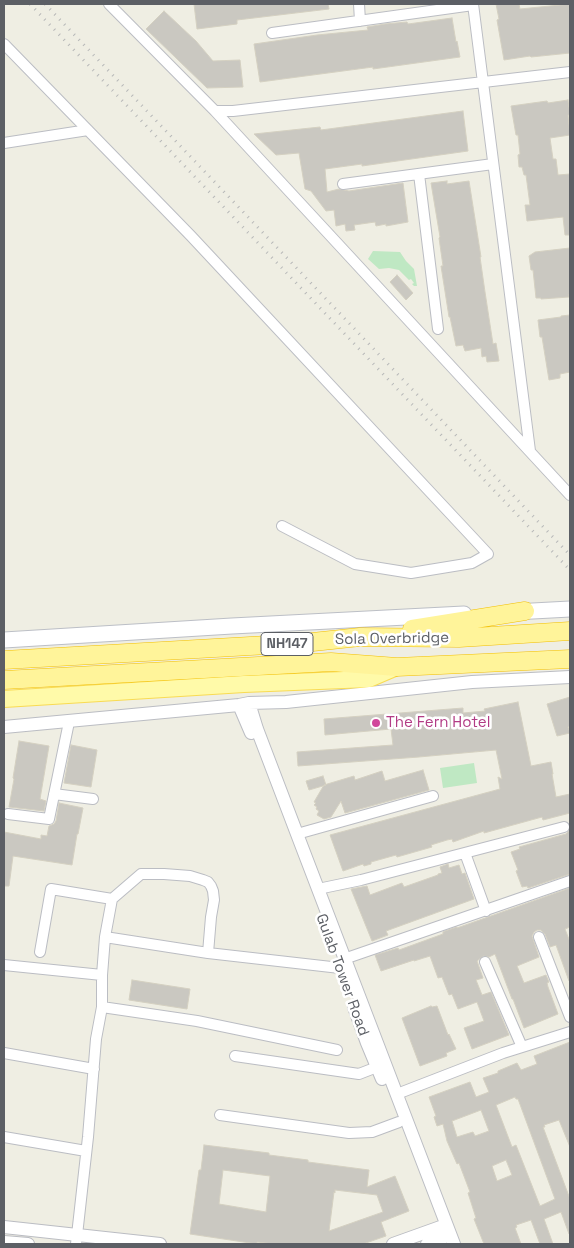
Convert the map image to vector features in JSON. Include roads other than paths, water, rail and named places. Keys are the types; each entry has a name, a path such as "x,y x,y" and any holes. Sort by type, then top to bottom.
{"highway":[{"path":"360,637 524,611"},
{"name":"Sola Overbridge","path":"4,660 303,643 360,637 458,638 570,631"},
{"name":"Sola Overbridge","path":"4,680 330,662 397,668 570,659"}],"main road":[{"path":"4,640 232,626 570,609"},
{"path":"4,699 244,684 369,679 397,668"}],"street":[{"path":"109,4 215,111 570,495"},
{"path":"359,4 360,21"},
{"path":"272,33 473,5 530,451"},
{"path":"4,44 191,236 488,554 472,563 412,573 355,564 282,526"},
{"path":"215,111 234,112 570,72"},
{"path":"4,144 88,130"},
{"path":"343,184 493,164"},
{"path":"419,174 438,329"},
{"path":"4,727 244,704 286,702 472,682 570,677"},
{"path":"244,704 257,729 318,889 342,964 397,1094 447,1236"},
{"name":"Gulab Tower Road","path":"244,704 250,732 342,964 367,1042 447,1236"},
{"path":"8,814 49,819 69,722"},
{"path":"54,794 92,799"},
{"path":"297,834 433,796"},
{"path":"318,889 362,880 564,827"},
{"path":"465,853 486,910"},
{"path":"77,1240 96,1039 102,1007 105,937 112,898 140,874 190,876 208,882 213,890 214,900 208,953"},
{"path":"105,937 208,953 342,964 570,881"},
{"path":"40,952 51,885 112,898"},
{"path":"539,936 570,1016"},
{"path":"485,962 522,1047"},
{"path":"4,965 102,975"},
{"path":"102,1007 197,1020 337,1050"},
{"path":"397,1094 503,1053 570,1032"},
{"path":"4,1053 94,1069"},
{"path":"235,1056 359,1074 377,1067"},
{"path":"220,1115 349,1133 372,1132 399,1122"},
{"path":"4,1137 86,1151"},
{"path":"4,1228 77,1240 160,1244"},
{"path":"393,1244 447,1236"},
{"path":"427,1244 447,1236"},
{"path":"4,1242 28,1244"}],"railway":[{"path":"30,4 570,570"},
{"path":"45,4 570,555"}],"place":[{"name":"The Fern Hotel","path":"376,723"}]}
